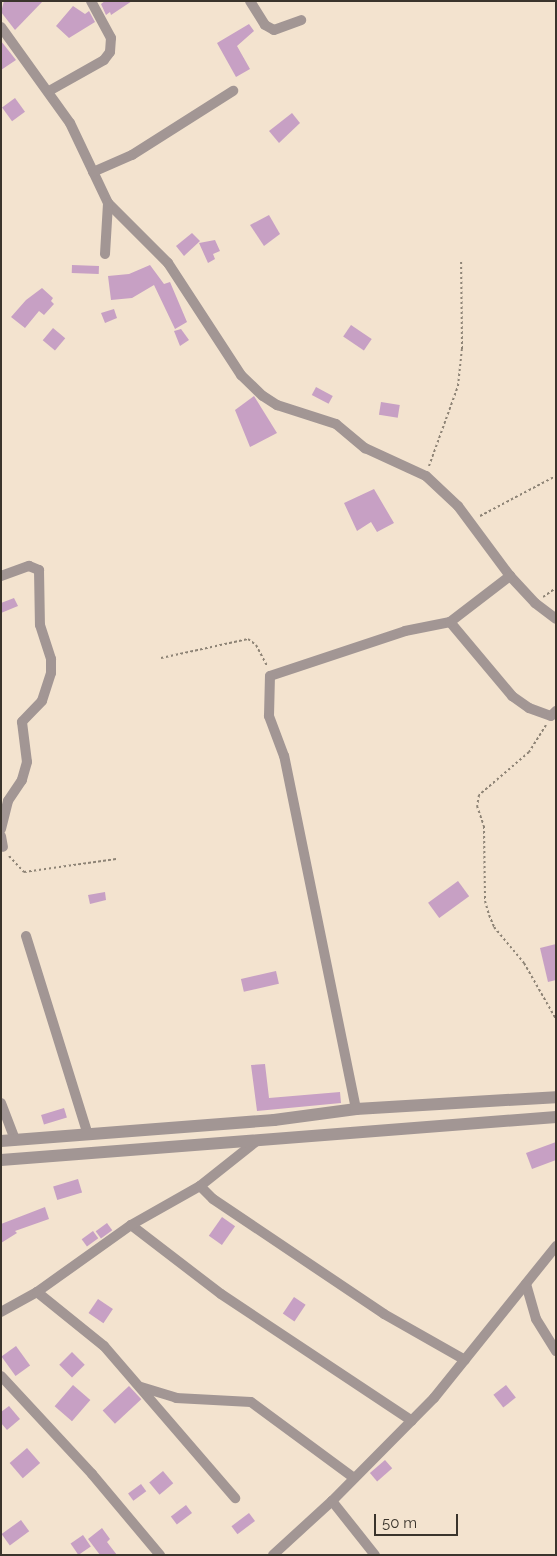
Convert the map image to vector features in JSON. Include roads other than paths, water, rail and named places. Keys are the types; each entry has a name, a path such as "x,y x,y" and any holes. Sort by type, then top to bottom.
{"street":[{"path":"49,91 104,60 110,52 111,38 92,1"},
{"path":"250,1 265,25 274,30 301,20"},
{"path":"1,27 49,91 70,124 108,203 168,263 241,376 262,396 278,405 336,424 365,448 426,476 443,489 472,522 510,576 535,603 556,619"},
{"path":"92,172 132,155 233,91"},
{"path":"105,254 108,203"},
{"path":"1,576 29,566 39,570 40,625 52,673 42,701 22,722 27,762 22,780 8,801 1,829"},
{"path":"356,1110 284,756 269,716 270,676 405,631 450,622 510,576"},
{"path":"450,622 512,696 529,708 554,714"},
{"path":"1,836 3,848"},
{"path":"26,936 88,1135"},
{"path":"1,1141 88,1135 356,1110 556,1097"},
{"path":"1,1103 15,1140"},
{"path":"1,1160 556,1117"},
{"path":"1,1312 37,1292 131,1225 200,1186 258,1140"},
{"path":"200,1186 213,1199 384,1314 465,1360"},
{"path":"131,1225 221,1294 412,1421"},
{"path":"273,1555 332,1501 412,1421 465,1360 556,1246"},
{"path":"526,1284 536,1319 556,1351"},
{"path":"37,1292 104,1346 235,1498"},
{"path":"1,1376 92,1474 160,1555"},
{"path":"140,1386 176,1398 251,1402 354,1478"},
{"path":"332,1501 375,1555"}]}
